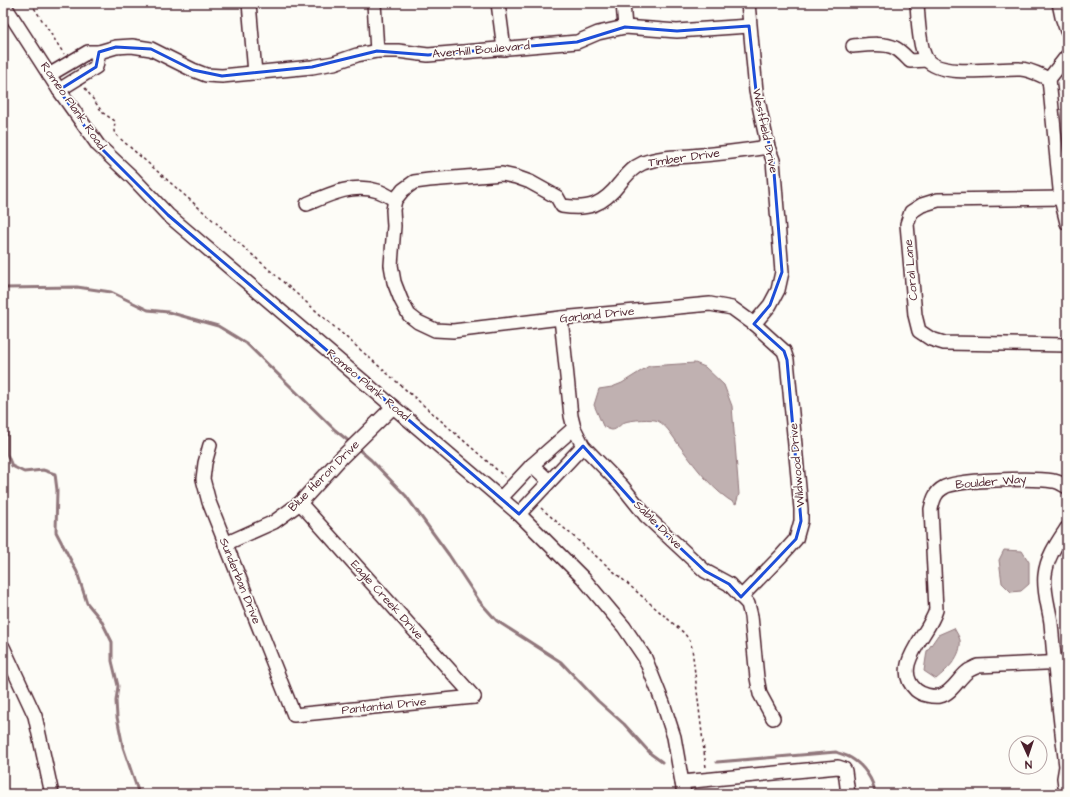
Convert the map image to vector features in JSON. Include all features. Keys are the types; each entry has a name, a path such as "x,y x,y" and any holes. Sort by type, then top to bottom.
{"street":[{"name":"Romeo Plank Road","path":"3,3 59,90 98,145 132,177 168,215 501,498 583,578 624,627 645,658 663,703 674,737 683,788"},
{"path":"249,3 254,73"},
{"path":"374,3 377,51"},
{"path":"498,3 504,49"},
{"path":"623,3 625,27"},
{"name":"Westfield Drive","path":"748,3 756,91 768,147 773,160 782,272 778,290 770,305 754,324"},
{"path":"917,3 921,43 927,60"},
{"path":"1060,3 1062,17 1067,31"},
{"name":"Averhill Boulevard","path":"50,74 70,64 88,52 99,52 116,47 132,46 151,48 193,70 206,75 222,76 327,64 377,51 398,51 428,55 577,42 598,33 625,27 677,31 749,26"},
{"path":"853,46 884,46 894,48 910,61 927,60 940,68 959,71 1022,69 1049,79"},
{"path":"59,90 96,67 99,52"},
{"path":"1067,56 1049,79 1067,223"},
{"name":"Timber Drive","path":"395,200 403,190 414,182 502,174 530,182 557,197 562,206 576,208 591,207 603,201 617,188 632,169 644,163 659,159 768,147"},
{"path":"307,204 338,190 366,188 380,192 395,200"},
{"name":"Coral Lane","path":"1064,199 938,200 922,205 911,212 907,224 915,315 919,331 931,339 944,343 1067,345"},
{"name":"Garland Drive","path":"395,200 391,265 394,282 409,315 418,322 435,330 453,331 561,318 710,304 732,308 754,324"},
{"name":"Sable Drive","path":"561,318 571,416 574,428 583,446 622,486 646,516 705,571 728,584 748,604 751,616 760,694 773,718"},
{"name":"Wildwood Drive","path":"741,597 796,539 801,521 787,360 784,351 754,324"},
{"name":"Blue Heron Drive","path":"225,544 274,522 300,503 393,407"},
{"path":"501,498 532,465 574,428"},
{"name":"Sunderban Drive","path":"210,445 205,463 204,480 209,502 294,715"},
{"path":"519,514 583,446"},
{"path":"532,465 549,481"},
{"name":"Boulder Way","path":"1054,662 978,666 968,671 950,691 940,696 928,696 921,693 910,683 907,672 912,653 933,620 936,610 931,509 934,497 943,487 1001,480 1037,479 1056,481 1067,488"},
{"name":"Eagle Creek Drive","path":"300,503 474,697"},
{"path":"1066,794 1064,778 1067,767 1054,662 1051,621 1046,596 1045,575 1051,552 1067,528"},
{"path":"3,647 36,716 52,794"},
{"path":"1054,662 1067,662"},
{"name":"Pantantial Drive","path":"294,715 474,697"},
{"path":"683,788 708,780 842,767 845,771 848,794"}],"path":[{"path":"31,3 70,64"},
{"path":"79,78 103,113 114,121 115,134 514,484"},
{"path":"532,500 679,628 690,641 708,780"}],"highlighted area":[{"path":"749,26 756,91 773,160 782,272 770,305 754,324 784,351 787,360 801,521 796,539 741,597 729,584 705,571 646,516 583,446 519,514 168,215 98,145 59,90 96,67 99,52 116,47 151,49 193,70 222,76 312,67 377,51 428,55 577,42 625,27 677,31"}],"shaded area":[{"path":"695,363 705,367 724,385 732,406 739,494 736,504 720,493 706,480 662,423 655,420 632,421 625,422 614,430 611,430 603,426 594,405 599,389 612,387 622,383 649,366"},
{"path":"1004,550 1022,551 1029,562 1029,584 1021,591 1011,592 1002,583 999,560"},
{"path":"954,628 960,640 959,651 953,662 936,679 924,671 927,651 938,635"}],"waterway":[{"path":"3,288 77,287 111,292 148,310 168,312 218,326 246,343 335,430 351,443"},
{"path":"3,423 7,432 7,454 12,466 24,472 43,470 55,474 57,490 56,532 77,572 87,603 101,620 112,642 112,661 118,686 116,701 117,717 123,747 139,794"},
{"path":"357,448 371,460 406,496 449,555 480,602 497,621 561,662 598,701 624,724 651,754 662,762"},
{"path":"717,762 836,752 851,758 864,769 873,783 875,794"}]}
